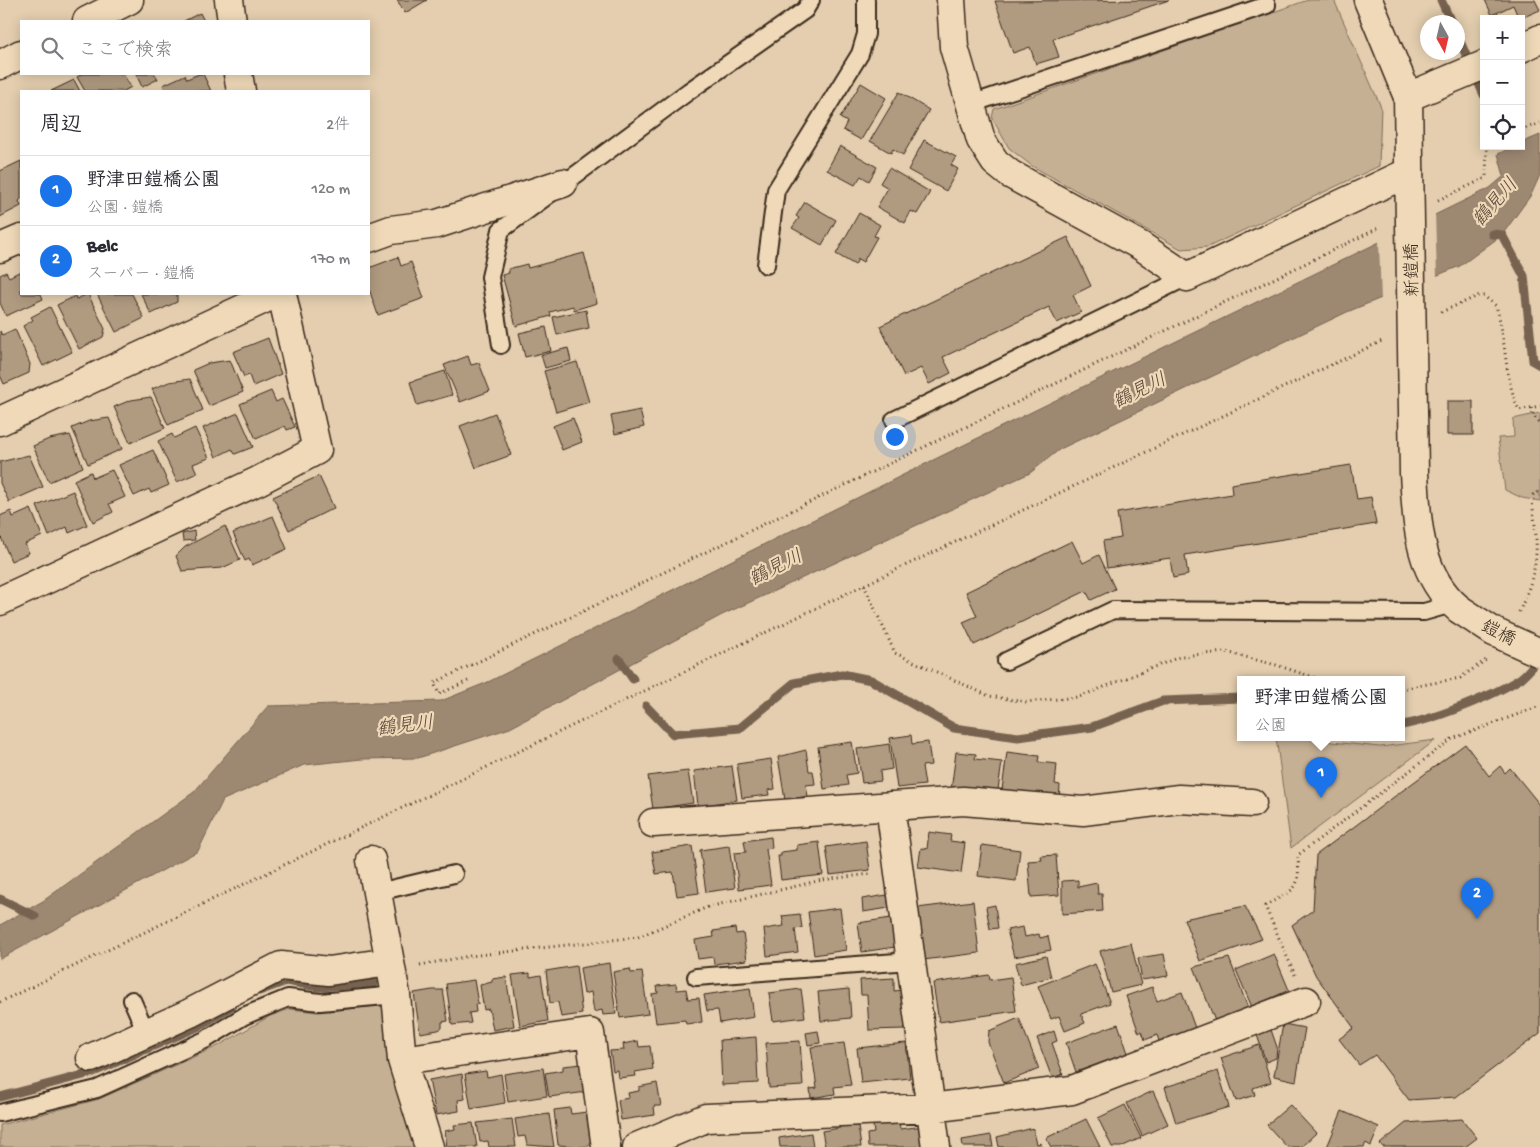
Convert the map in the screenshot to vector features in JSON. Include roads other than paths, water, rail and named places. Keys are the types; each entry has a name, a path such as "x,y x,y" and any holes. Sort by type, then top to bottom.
{"street":[{"path":"89,20 129,0"},
{"path":"229,0 232,20"},
{"path":"951,0 954,47 981,140 995,162 1010,174 1141,246 1187,277 1409,172"},
{"path":"1368,0 1408,97 1480,67"},
{"path":"1525,46 1540,39"},
{"path":"0,65 20,55"},
{"path":"238,75 241,90"},
{"name":"新鎧橋","path":"1408,97 1409,172 1399,222 1423,317 1417,524 1425,561 1435,581 1456,607"},
{"path":"370,238 391,230 437,224 564,183"},
{"path":"0,248 20,239"},
{"path":"0,421 273,295"},
{"path":"0,601 258,481 318,450 282,295"},
{"name":"鎧橋","path":"1456,607 1494,632 1540,652"},
{"path":"653,823 963,801 1084,811 1179,799 1252,803"},
{"path":"890,806 936,1147"},
{"path":"371,860 392,976 402,1060 429,1147"},
{"path":"91,1058 190,1013 281,966 392,976"},
{"path":"637,1147 706,1118 931,1108 1072,1090 1306,1001"},
{"path":"402,1060 590,1033 606,1147"}],"lane":[{"path":"501,344 490,277 501,230 805,10 811,0"},
{"path":"766,265 776,190 860,54 866,34 866,0"},
{"path":"971,104 1268,5"},
{"path":"894,420 1187,277"},
{"path":"1006,661 1113,610 1424,612 1456,607"},
{"path":"378,892 454,874"},
{"path":"696,977 910,961"},
{"path":"0,1113 98,1089 205,1040 244,1016 288,998 320,1002 392,976"},
{"path":"132,1000 146,1032"}],"water":[{"name":"鶴見川","path":"1540,135 1540,175 1531,195 1502,235 1460,266 1347,312 1060,449 1030,473 722,615 510,728 418,758 362,759 304,765 223,800 198,851 0,959 0,925 43,901 194,792 268,706 441,701 488,682 927,463 1490,188 1504,176 1498,154 1506,150 1525,150 1525,141"}],"waterway":[{"path":"1441,0 1448,15"},
{"path":"1465,53 1480,86"},
{"name":"鶴見川","path":"1492,234 1502,235 1524,276 1533,361 1540,365"},
{"path":"1405,724 1445,713 1496,692 1521,678 1540,658"},
{"path":"619,659 633,679"},
{"path":"646,706 673,734 740,728 794,683 842,674 871,680 954,728 1018,737 1092,727 1163,701 1237,698"},
{"path":"0,899 35,916"},
{"path":"259,991 286,981 319,987 374,983"},
{"path":"0,1097 91,1073 199,1026 232,1006"}],"place":[{"name":"野津田鎧橋公園","path":"1321,798"},
{"name":"Belc","path":"1477,919"}]}
